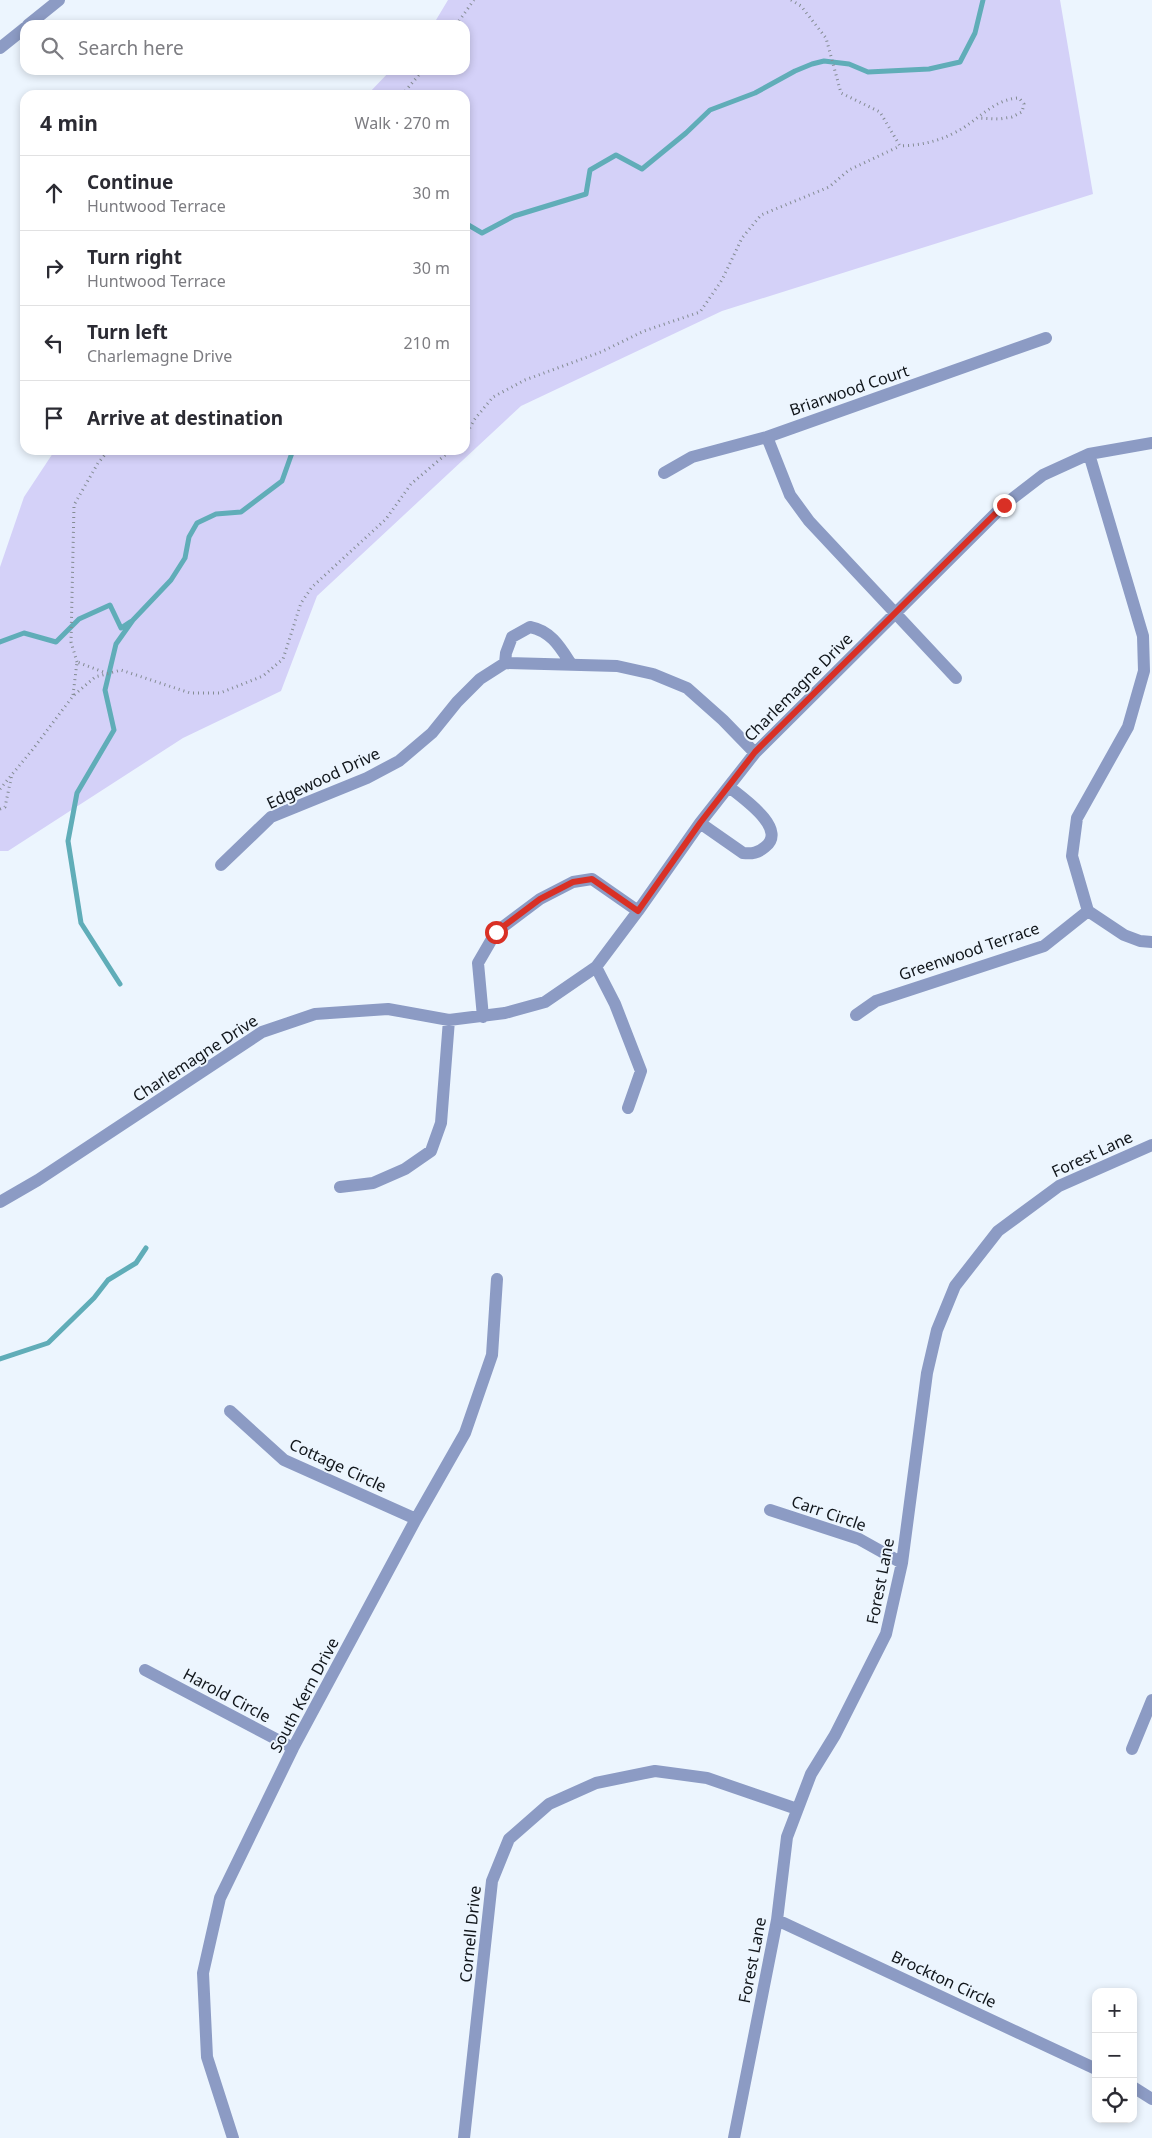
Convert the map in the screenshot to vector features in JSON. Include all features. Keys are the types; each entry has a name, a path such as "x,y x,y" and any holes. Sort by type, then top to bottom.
{"street":[{"path":"34,20 60,0"},
{"path":"0,48 20,32"},
{"name":"Briarwood Court","path":"664,473 692,457 767,437 1046,338"},
{"path":"767,437 790,495 809,520 956,678"},
{"name":"Charlemagne Drive","path":"1,1197 46,1175 262,1032 315,1014 388,1009 449,1020 505,1013 545,1002 596,967 700,823 755,752 1004,505 1043,475 1089,454 1152,442"},
{"path":"1089,454 1143,636 1144,671 1128,727 1077,818 1072,856 1088,910 1124,935 1140,941 1152,942"},
{"path":"571,664 557,644 547,634 541,629 530,627 512,637 506,653 505,663 617,666 654,674 687,688 755,752"},
{"name":"Edgewood Drive","path":"222,865 271,818 367,778 399,761 432,733 457,702 480,679 505,663"},
{"path":"700,823 743,853 759,852 768,845 772,835 764,816 729,787"},
{"path":"483,1017 478,963 496,932 540,899 573,882 592,879 638,911"},
{"name":"Greenwood Terrace","path":"856,1015 876,1001 1044,946 1088,910"},
{"path":"596,967 614,1004 641,1071 628,1108"},
{"path":"340,1187 373,1183 405,1169 431,1151 442,1123 449,1020"},
{"name":"Forest Lane","path":"734,2138 777,1920 787,1837 811,1774 835,1734 886,1634 902,1563 926,1373 937,1330 955,1286 998,1231 1058,1186 1139,1149 1152,1145"},
{"name":"South Kern Drive","path":"233,2138 207,2057 203,1973 220,1898 293,1748 416,1519 465,1433 492,1355 497,1279"},
{"name":"Cottage Circle","path":"230,1411 284,1460 416,1519"},
{"name":"Carr Circle","path":"770,1510 859,1539 902,1563"},
{"name":"Harold Circle","path":"145,1670 293,1748"},
{"path":"1132,1749 1152,1700"},
{"name":"Cornell Drive","path":"464,2138 492,1881 510,1839 549,1804 596,1783 655,1771 707,1778 797,1809"},
{"name":"Brockton Circle","path":"777,1920 1092,2067"},
{"path":"1137,2090 1152,2099"}],"path":[{"path":"460,20 474,0"},
{"path":"791,0 800,6 826,38 840,93 880,112 900,146"},
{"path":"406,90 419,75"},
{"path":"470,428 474,420 494,397 525,380 601,352 644,331 700,312 722,280 742,238 761,215 829,187 849,170 900,146 925,145 956,132 978,118 993,105 1008,98 1019,98 1024,104 1022,112 1012,117 978,118"},
{"path":"73,696 77,662 71,642 74,505 104,455"},
{"path":"0,789 33,750 73,696 95,677 121,670 190,693 220,693 263,676 283,660 301,602 312,587 386,519 411,484 445,455"},
{"path":"77,662 107,674"},
{"path":"0,809 5,807 12,774"}],"shaded area":[{"path":"448,0 1060,0 1093,194 722,311 521,406 470,454 470,90 372,90 386,75 470,75 470,20 436,20"},
{"path":"52,455 468,455 317,596 281,691 183,738 8,851 0,851 0,567 24,497"}],"waterway":[{"path":"470,226 482,233 514,216 586,194 590,170 616,155 642,169 686,133 710,110 755,93 812,64 824,61 849,64 868,72 929,69 960,62 975,33 983,0"},
{"path":"120,984 81,923 68,841 77,793 114,730 105,690 116,644 133,620 171,580 185,558 189,537 197,523 216,514 241,512 282,481 291,455"},
{"path":"0,642 24,633 56,642 79,619 110,605 121,628 130,622"},
{"path":"0,1359 48,1343 94,1298 108,1280 136,1263 146,1248"}],"route":[{"path":"496,932 540,899 573,882 592,879 638,911 700,823 755,752 1004,505"}]}
